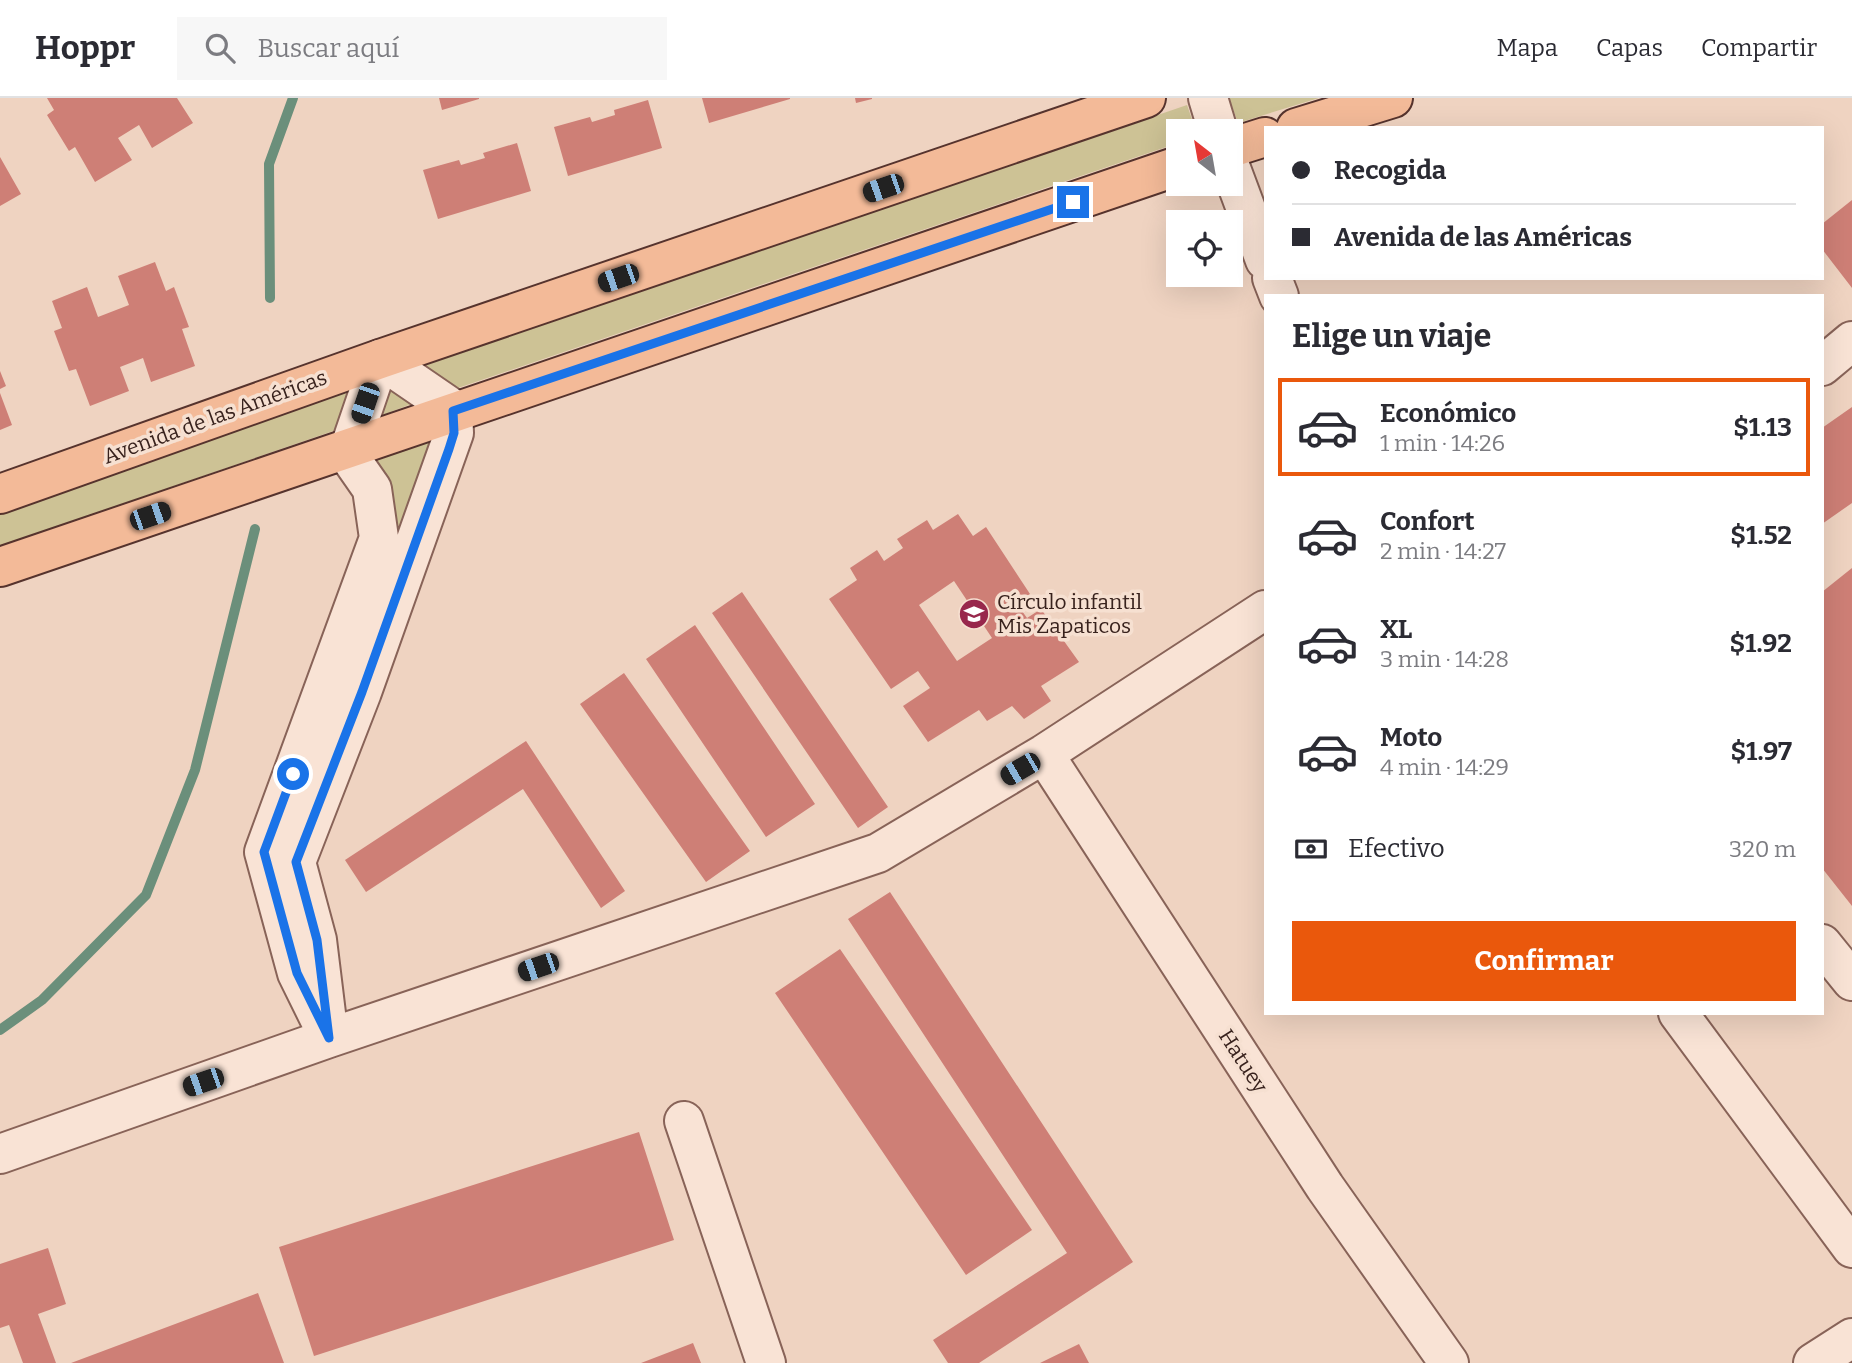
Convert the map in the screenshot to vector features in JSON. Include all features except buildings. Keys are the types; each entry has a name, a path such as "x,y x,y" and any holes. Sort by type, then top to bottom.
{"main road":[{"name":"Avenida de las Américas","path":"0,494 380,359 1146,98"},
{"path":"1302,126 1393,98"},
{"path":"1243,144 1264,137"},
{"path":"0,568 453,411 1166,170"}],"street":[{"path":"1208,98 1214,119"},
{"path":"1241,196 1264,257"},
{"path":"1824,364 1852,341"},
{"path":"380,359 453,409 454,433 362,692 296,862 317,940 329,1038 297,973 264,852 379,538 372,489 349,456 380,359"},
{"path":"0,1154 329,1038 878,853 1044,754 1264,611"},
{"name":"Hatuey","path":"1044,754 1325,1187 1449,1363"},
{"path":"1824,946 1852,981"},
{"path":"1679,1015 1852,1248"},
{"path":"684,1121 766,1363"},
{"path":"1813,1363 1852,1338"}],"shaded area":[{"path":"1229,98 1319,98 1243,121 1243,119 1237,119"},
{"path":"1187,105 1192,119 1166,119 1166,147 452,390 420,367"},
{"path":"386,379 419,401 375,418"},
{"path":"354,389 342,428 0,546 0,514"},
{"path":"438,437 277,852 391,539 369,460"}],"waterway":[{"path":"270,298 269,164 293,98"},
{"path":"0,1030 42,1000 146,895 195,770 255,529"}],"place":[{"name":"Círculo infantil Mis Zapaticos","path":"974,614"}],"route":[{"path":"293,774 264,852 297,973 329,1038 317,940 296,862 362,692 449,449 454,433 453,411 1073,202"}]}
